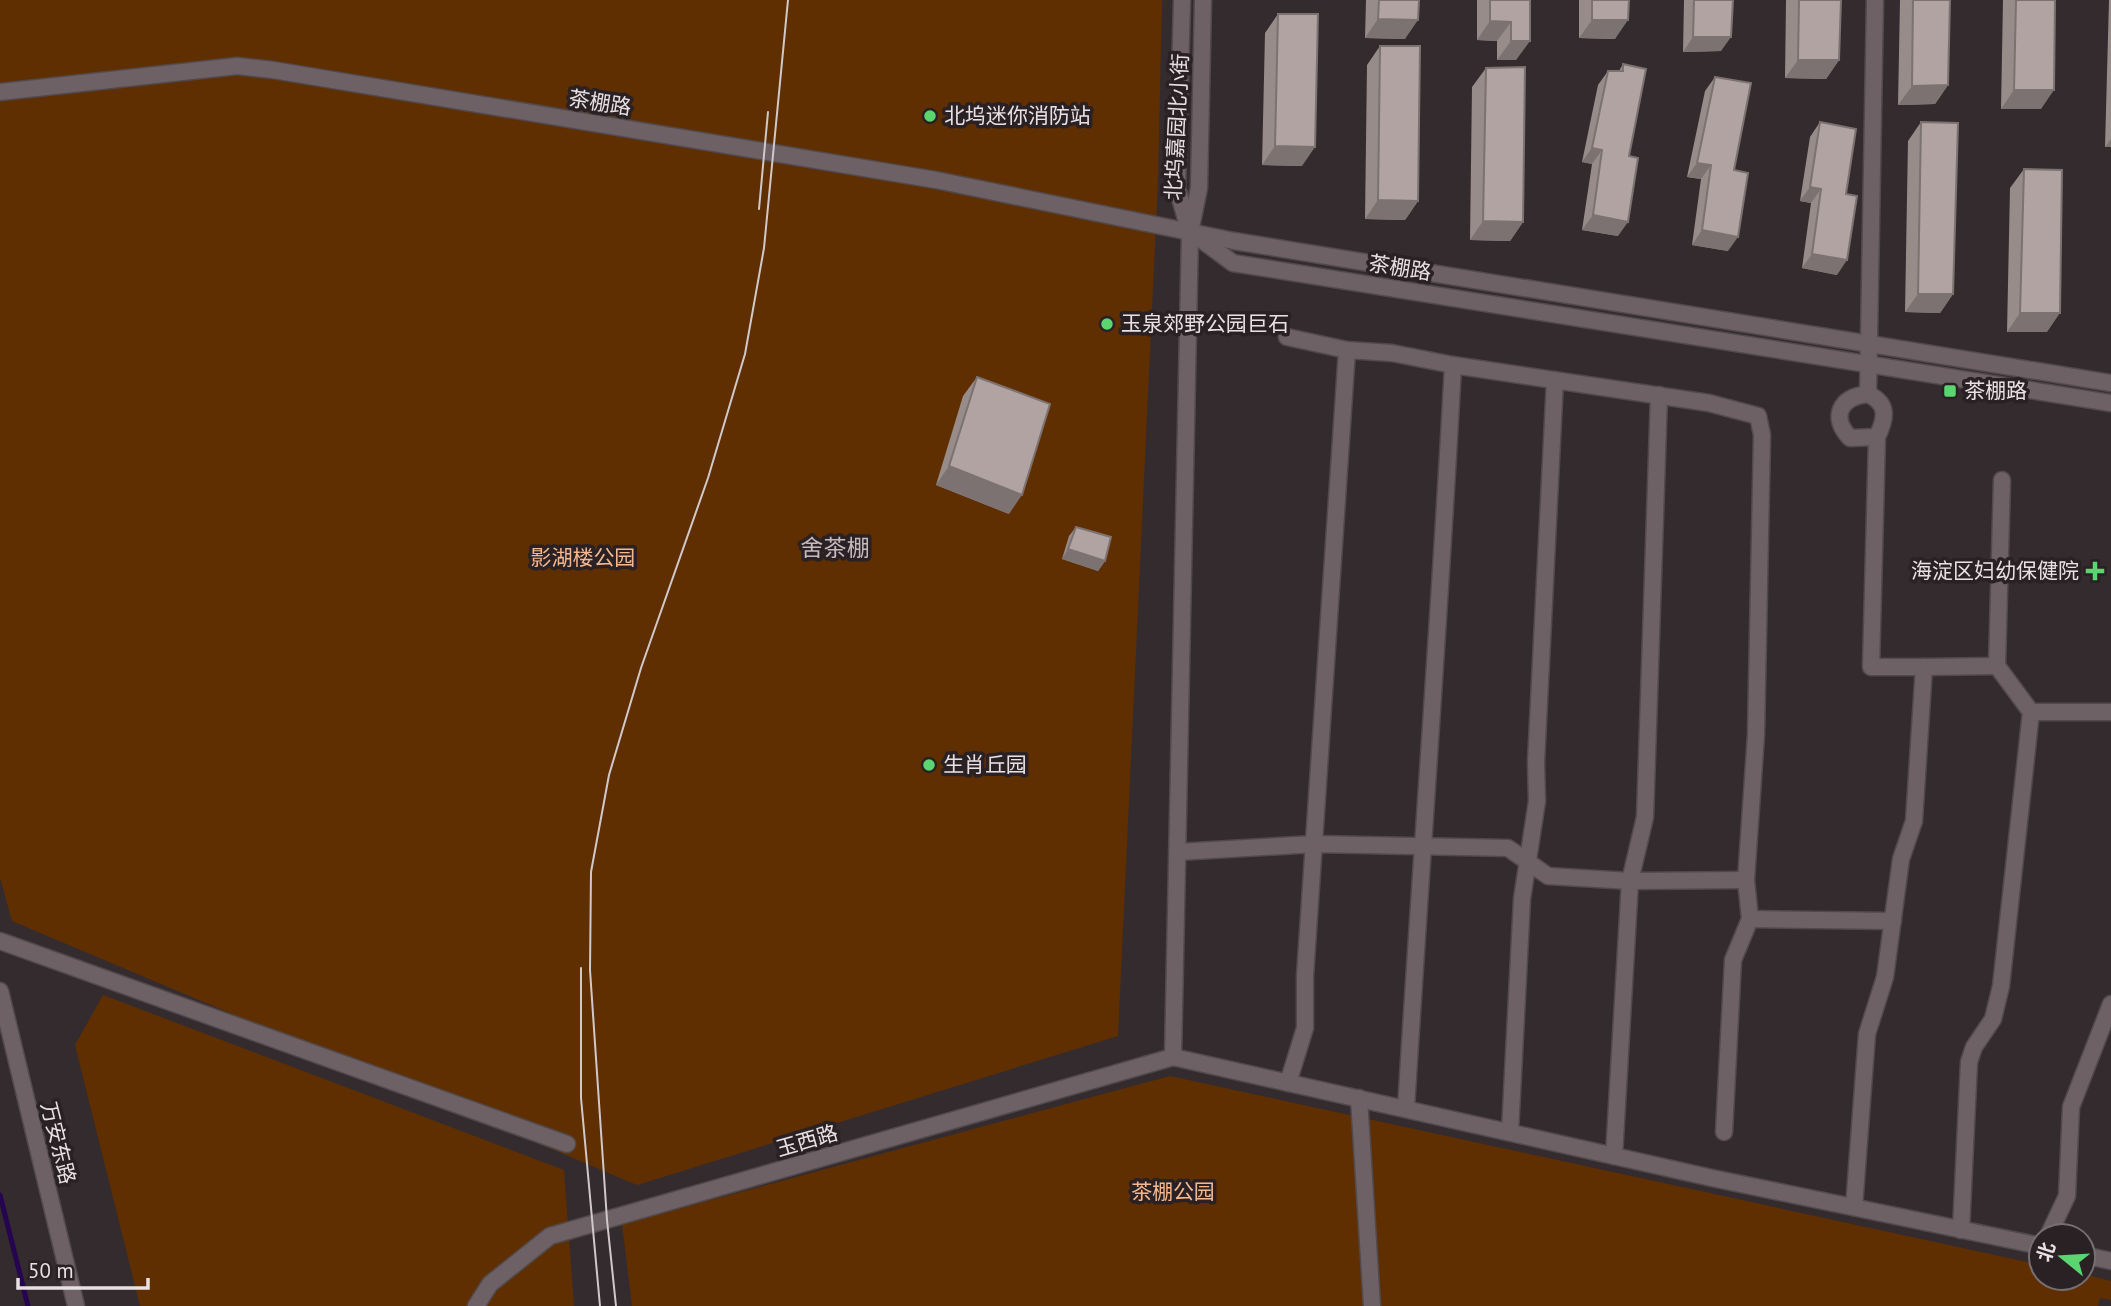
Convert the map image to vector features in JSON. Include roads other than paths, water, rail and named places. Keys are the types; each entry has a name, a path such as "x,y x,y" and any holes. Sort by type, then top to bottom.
{"street":[{"name":"北坞嘉园北小街","path":"1182,0 1177,188 1190,232"},
{"name":"北坞嘉园北小街","path":"1190,232 1199,188 1203,0"},
{"path":"1867,394 1875,0"},
{"name":"茶棚路","path":"0,92 237,66 936,180 1190,232 2111,383"},
{"name":"茶棚路","path":"1190,232 1233,263 2111,403"},
{"path":"1190,232 1173,1057 1614,1156 2027,1244"},
{"path":"1287,337 1347,349 1392,353 1453,365 1709,403 1758,416 1762,435 1756,736 1746,880 1749,919 1733,960 1724,1132"},
{"path":"1288,1083 1305,1028 1305,976 1328,594 1347,349"},
{"path":"1406,1109 1422,845 1437,660 1453,365"},
{"path":"1510,1132 1522,899 1537,801 1536,762 1555,380"},
{"path":"1877,437 1850,438 1840,427 1838,411 1845,401 1867,394 1879,399 1885,409 1885,420 1877,437 1871,667 1997,666"},
{"path":"1614,1156 1630,881 1645,817 1659,395"},
{"path":"1961,1230 1969,1062 1974,1047 1993,1019 2001,986 2031,712 1997,666 2002,480"},
{"path":"1854,1208 1867,1034 1885,977 1901,859 1913,821 1924,667"},
{"path":"2031,712 2111,712"},
{"path":"1178,852 1315,844 1508,848 1548,876 1630,881 1746,880"},
{"path":"1749,919 1893,921"},
{"path":"0,941 567,1144"},
{"name":"万安东路","path":"0,991 76,1306"},
{"path":"2055,1222 2067,1196 2071,1107 2111,1004"},
{"name":"玉西路","path":"476,1306 490,1284 550,1236 1173,1057"},
{"path":"1359,1098 1372,1306"}],"waterway":[{"path":"0,1195 28,1306"}],"tram line":[{"path":"616,1306 607,1220 590,970 591,872 609,775 641,668 708,478 745,354 764,248 788,0"},
{"path":"759,209 768,112"},
{"path":"581,968 581,1098 600,1306"}],"place":[{"name":"北坞迷你消防站","path":"930,116"},
{"name":"玉泉郊野公园巨石","path":"1107,324"},
{"name":"茶棚路","path":"1950,391"},
{"name":"海淀区妇幼保健院","path":"2095,571"},
{"name":"生肖丘园","path":"929,765"}],"district":[{"name":"舍茶棚","path":"835,548"}],"park label":[{"name":"影湖楼公园","path":"583,558"},
{"name":"茶棚公园","path":"1173,1192"}]}
